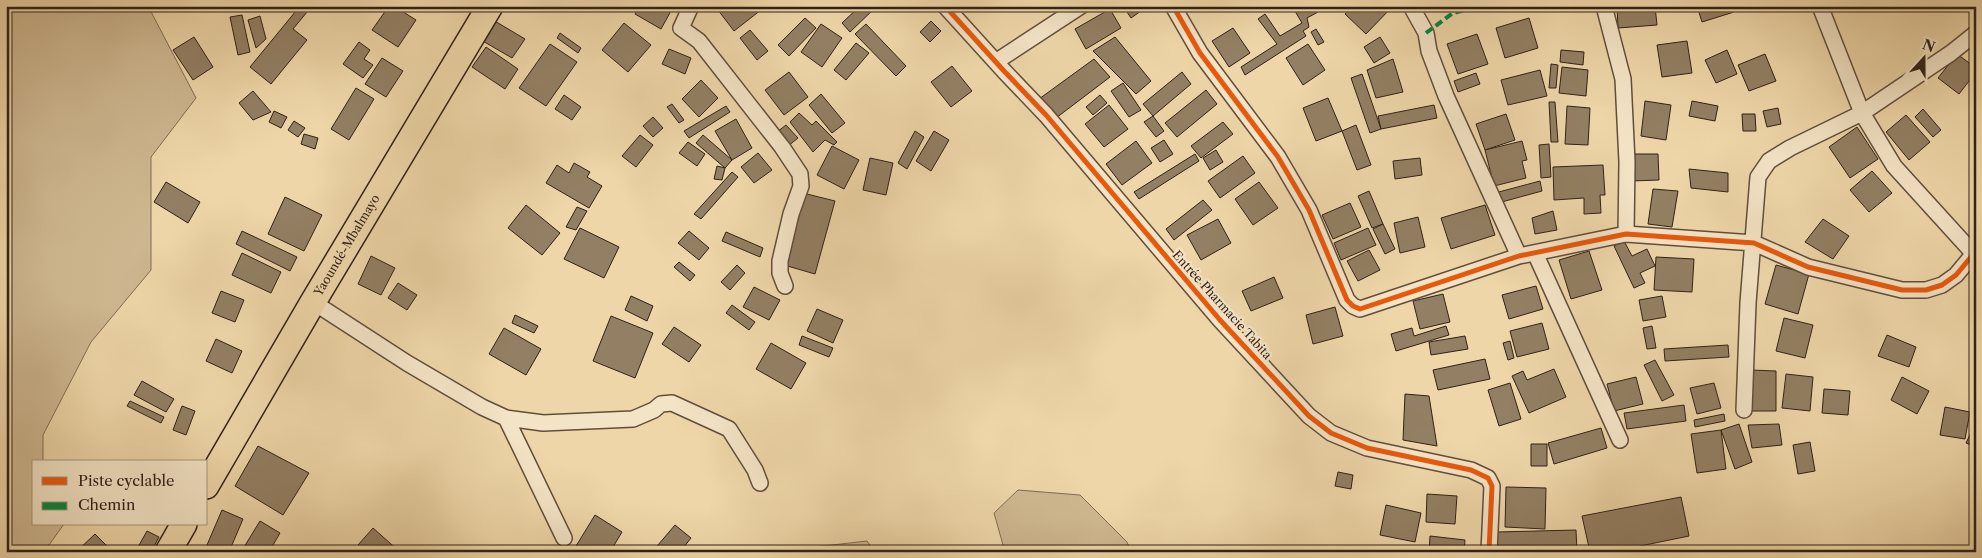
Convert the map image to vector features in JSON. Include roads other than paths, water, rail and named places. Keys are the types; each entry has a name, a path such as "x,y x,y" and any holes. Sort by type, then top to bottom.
{"highway":[{"name":"Yaoundé-Mbalmayo","path":"208,483 313,302 490,6"},
{"path":"168,552 183,526"}],"street":[{"path":"690,6 681,28 699,41 782,147 800,174 801,186 791,214 780,261 780,273 786,286"},
{"name":"Entrée Pharmacie Tabita","path":"945,6 1004,72 1046,115 1220,320 1309,416 1331,432 1366,448 1471,470 1488,478 1492,486 1489,552"},
{"path":"997,62 1081,6"},
{"path":"1173,6 1200,54 1278,157 1309,210 1347,300 1353,306 1360,309 1518,256 1626,234 1754,243 1808,267 1902,290 1926,290 1942,285 1956,275 1975,252 1894,166 1862,113 1820,6"},
{"path":"1411,6 1426,34 1429,52 1446,96 1518,256"},
{"path":"1604,6 1623,78 1627,162 1626,234"},
{"path":"1744,410 1748,303 1758,177 1769,161 1790,148 1862,113 1951,53 1976,33"},
{"path":"1535,253 1620,440"},
{"path":"313,302 407,364 482,407 506,418 543,423 633,419 654,410 661,404 672,403 729,429 755,470 760,483"},
{"path":"506,418 564,538"}]}
